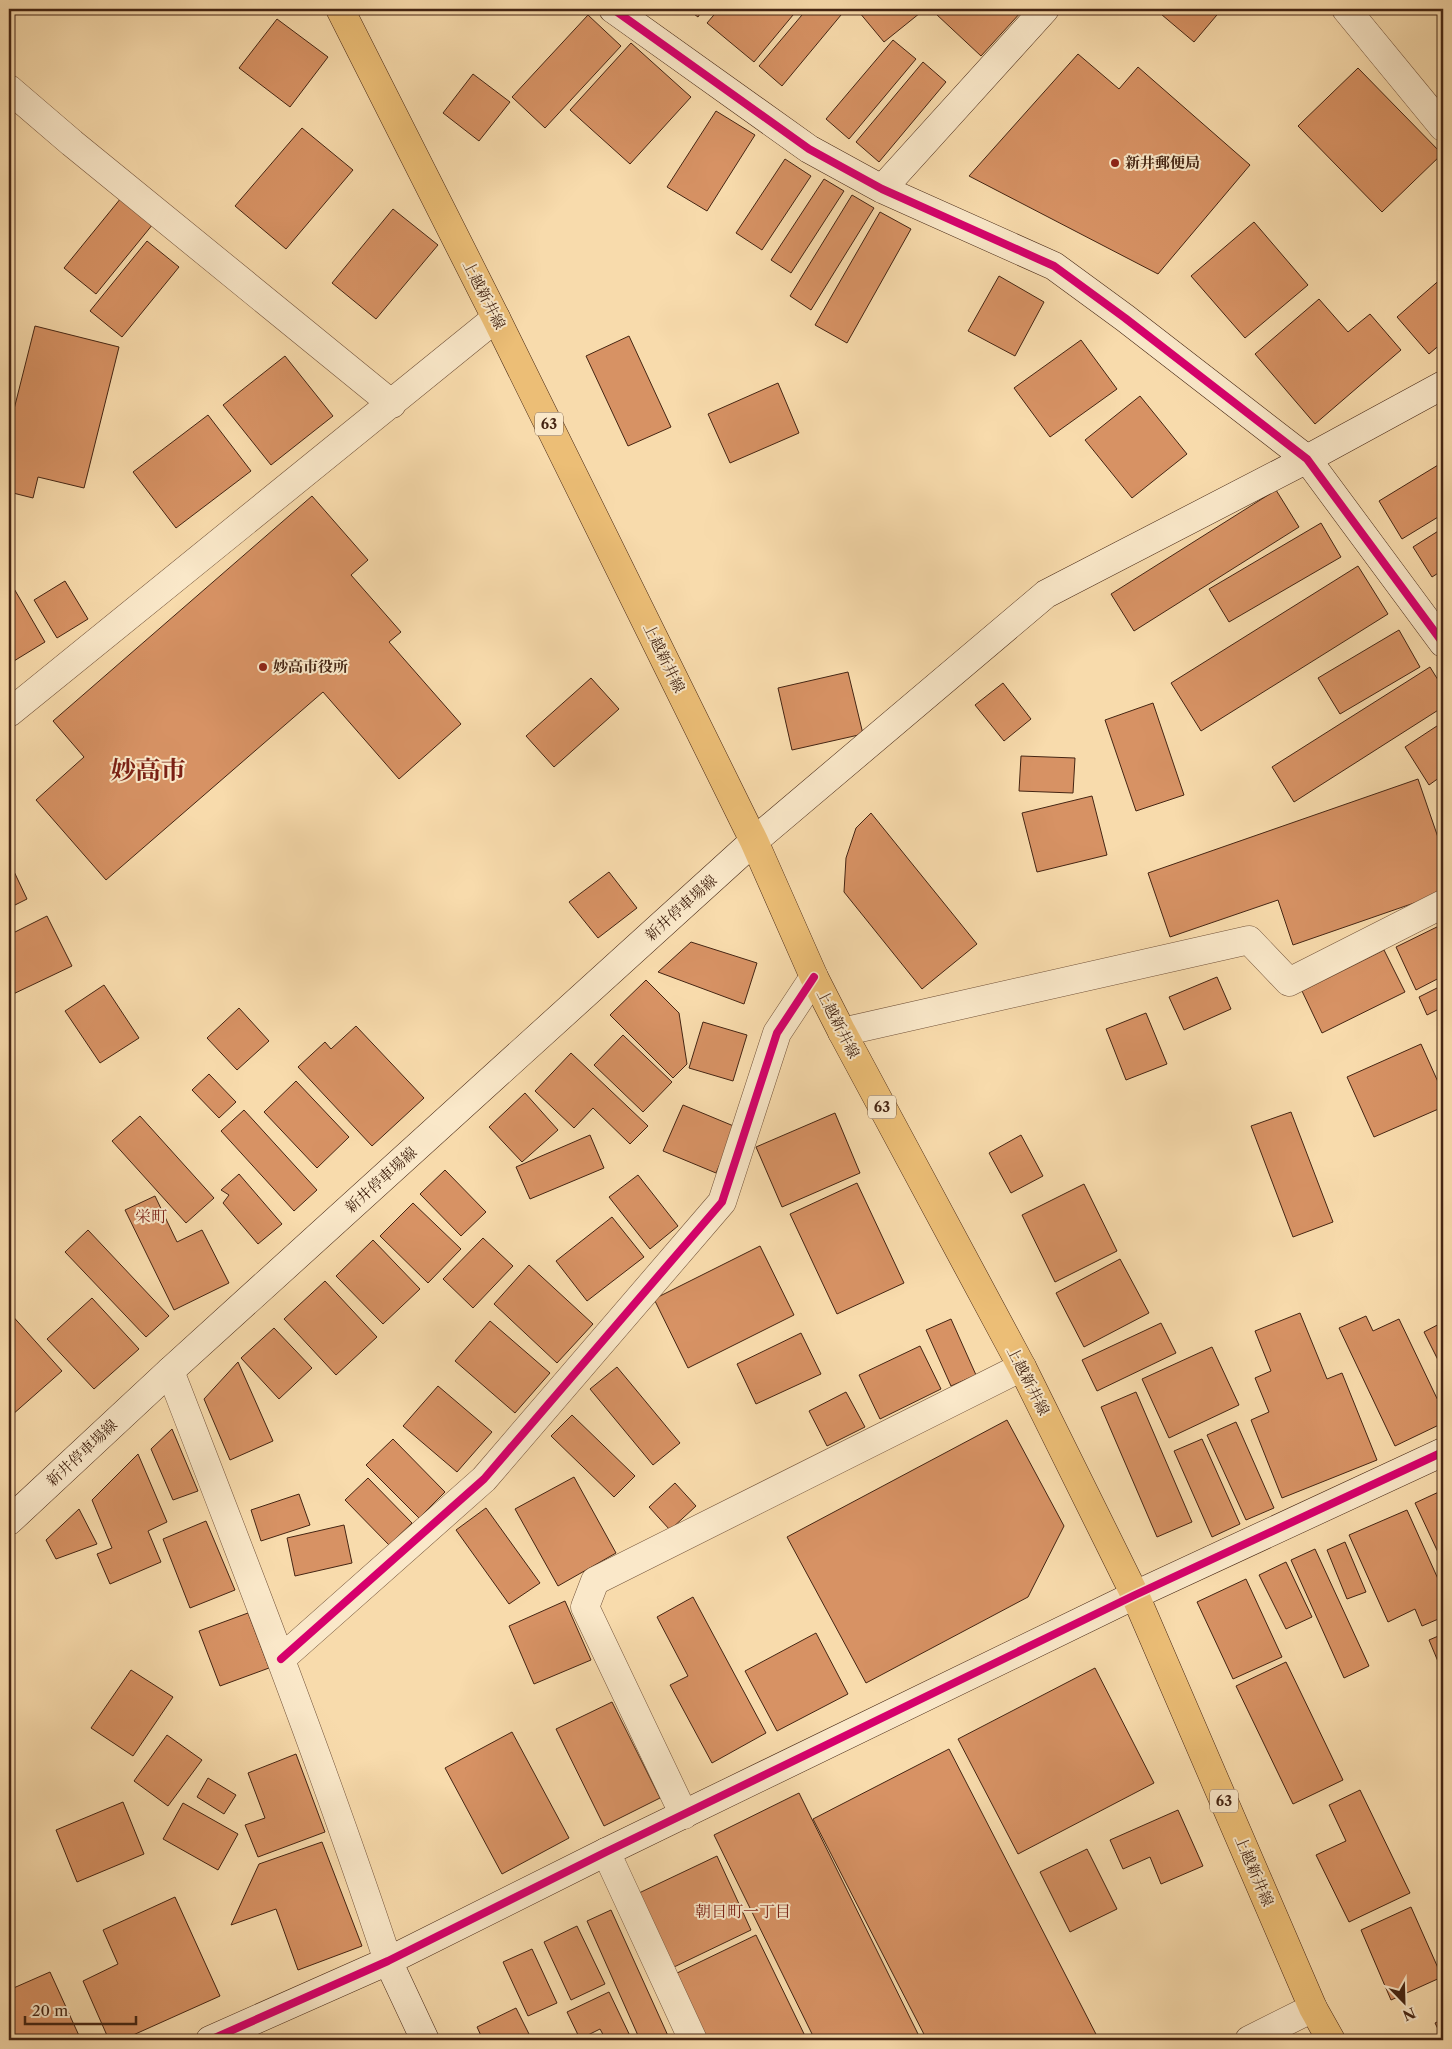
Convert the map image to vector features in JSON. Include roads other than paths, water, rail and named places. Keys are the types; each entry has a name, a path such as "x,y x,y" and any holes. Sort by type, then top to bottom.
{"main road":[{"name":"上越新井線","path":"340,9 496,318 754,841 814,977 1022,1367 1135,1595 1313,2008 1331,2040"}],"street":[{"path":"613,9 809,149 882,190 1054,266 1125,318 1307,460 1443,643"},
{"path":"882,190 1045,9"},
{"path":"1346,9 1443,127"},
{"path":"9,89 72,143 392,404"},
{"path":"9,713 496,318"},
{"name":"新井停車場線","path":"9,1521 170,1371 754,841 1046,594 1307,460 1443,385"},
{"path":"842,1032 1249,940 1289,982 1443,904"},
{"path":"282,1659 484,1478 722,1202 777,1033 814,977"},
{"path":"684,1815 586,1607 595,1581 1022,1367"},
{"path":"170,1371 282,1659 347,1838 388,1961 425,2040"},
{"path":"210,2040 388,1961 606,1852 1135,1595 1443,1452"},
{"path":"606,1852 693,2040"},
{"path":"1250,2040 1313,2008"}],"place":[{"name":"新井郵便局","path":"1115,163"},
{"name":"妙高市役所","path":"263,667"}],"district":[{"name":"妙高市","path":"148,770"},
{"name":"栄町","path":"151,1216"},
{"name":"朝日町一丁目","path":"743,1911"}]}
